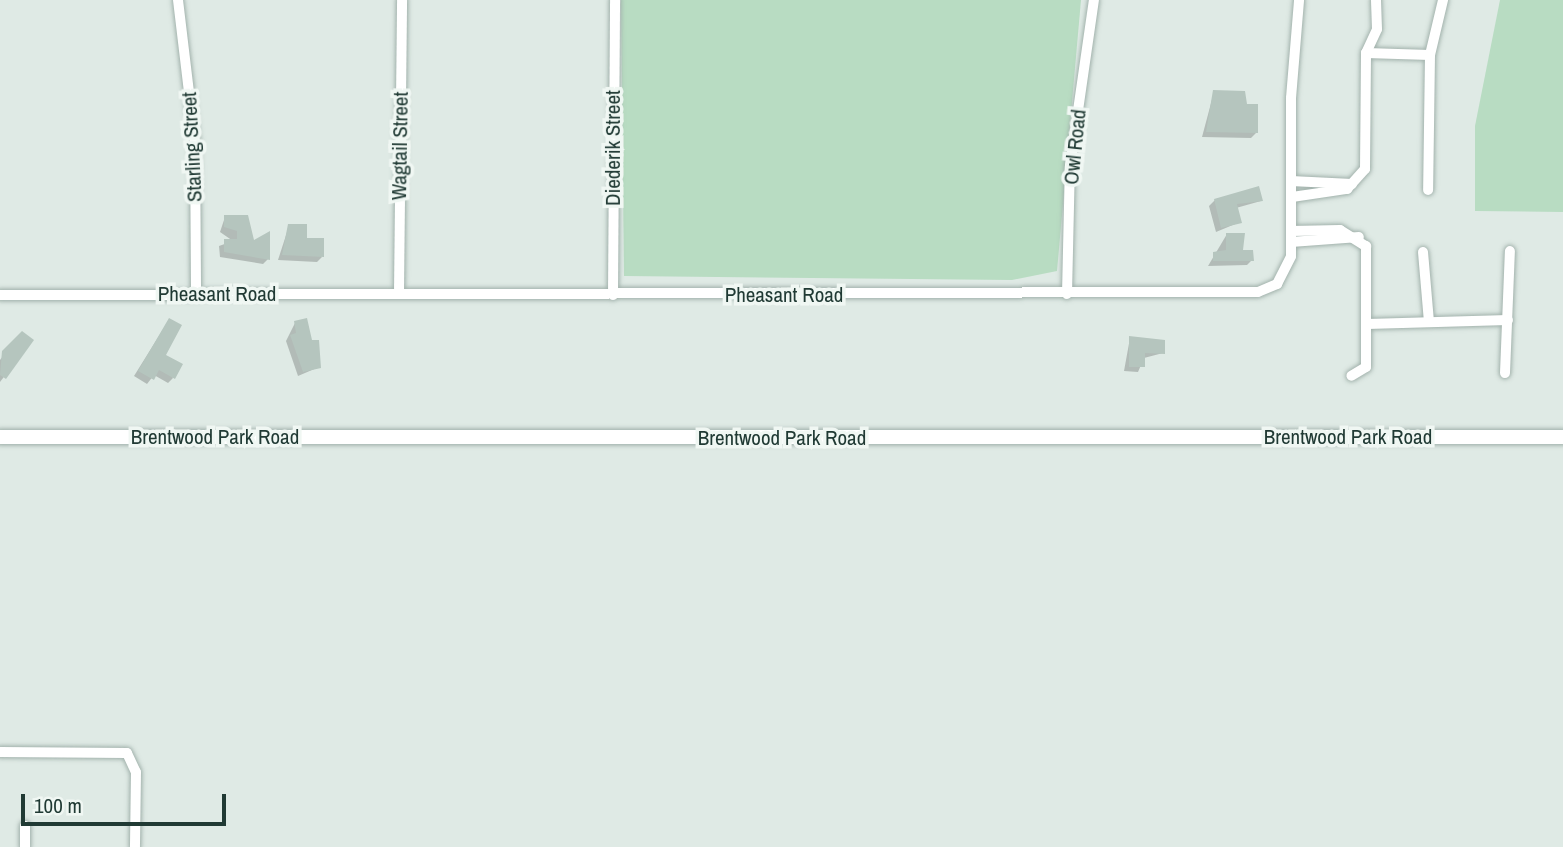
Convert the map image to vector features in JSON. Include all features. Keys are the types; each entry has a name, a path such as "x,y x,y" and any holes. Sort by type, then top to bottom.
{"street":[{"name":"Starling Street","path":"178,0 195,142 196,294"},
{"name":"Wagtail Street","path":"399,293 402,0"},
{"name":"Diederik Street","path":"613,295 615,0"},
{"name":"Owl Road","path":"1067,294 1070,166 1094,0"},
{"name":"Pheasant Road","path":"0,295 1258,292 1284,275 1292,237 1299,0"},
{"path":"1292,197 1352,184 1367,161 1366,53 1377,29 1376,0"},
{"path":"1428,190 1430,55 1443,0"},
{"path":"1366,53 1430,55"},
{"path":"1292,181 1352,184"},
{"path":"1292,237 1340,230 1359,237 1368,253 1366,372 1351,376"},
{"path":"1505,373 1510,251"},
{"path":"1423,252 1429,322"},
{"path":"1367,324 1508,320"},
{"name":"Brentwood Park Road","path":"0,437 1563,438"},
{"path":"0,752 127,753 136,772 135,847"},
{"path":"25,826 25,847"}],"green space":[{"path":"621,0 1081,0 1057,271 1012,280 624,276"},
{"path":"1500,0 1563,0 1563,212 1475,211 1475,126"}],"building":[{"path":"1213,90 1245,91 1247,104 1258,104 1258,133 1206,132"},
{"path":"1259,186 1263,201 1237,204 1242,223 1221,228 1214,199"},
{"path":"224,215 248,215 254,240 270,231 270,260 224,252 224,239 237,239 237,231 224,227"},
{"path":"288,224 307,224 307,238 324,238 324,257 282,255"},
{"path":"1226,233 1245,233 1243,250 1253,250 1254,261 1213,261 1213,252 1226,250"},
{"path":"169,318 182,325 166,355 183,364 175,379 159,370 154,380 138,371"},
{"path":"307,318 312,340 319,340 321,368 303,372 290,335 296,333 294,321"},
{"path":"22,331 34,340 6,379 0,375 2,351"},
{"path":"1129,336 1165,340 1165,354 1145,353 1145,367 1129,367"}]}
